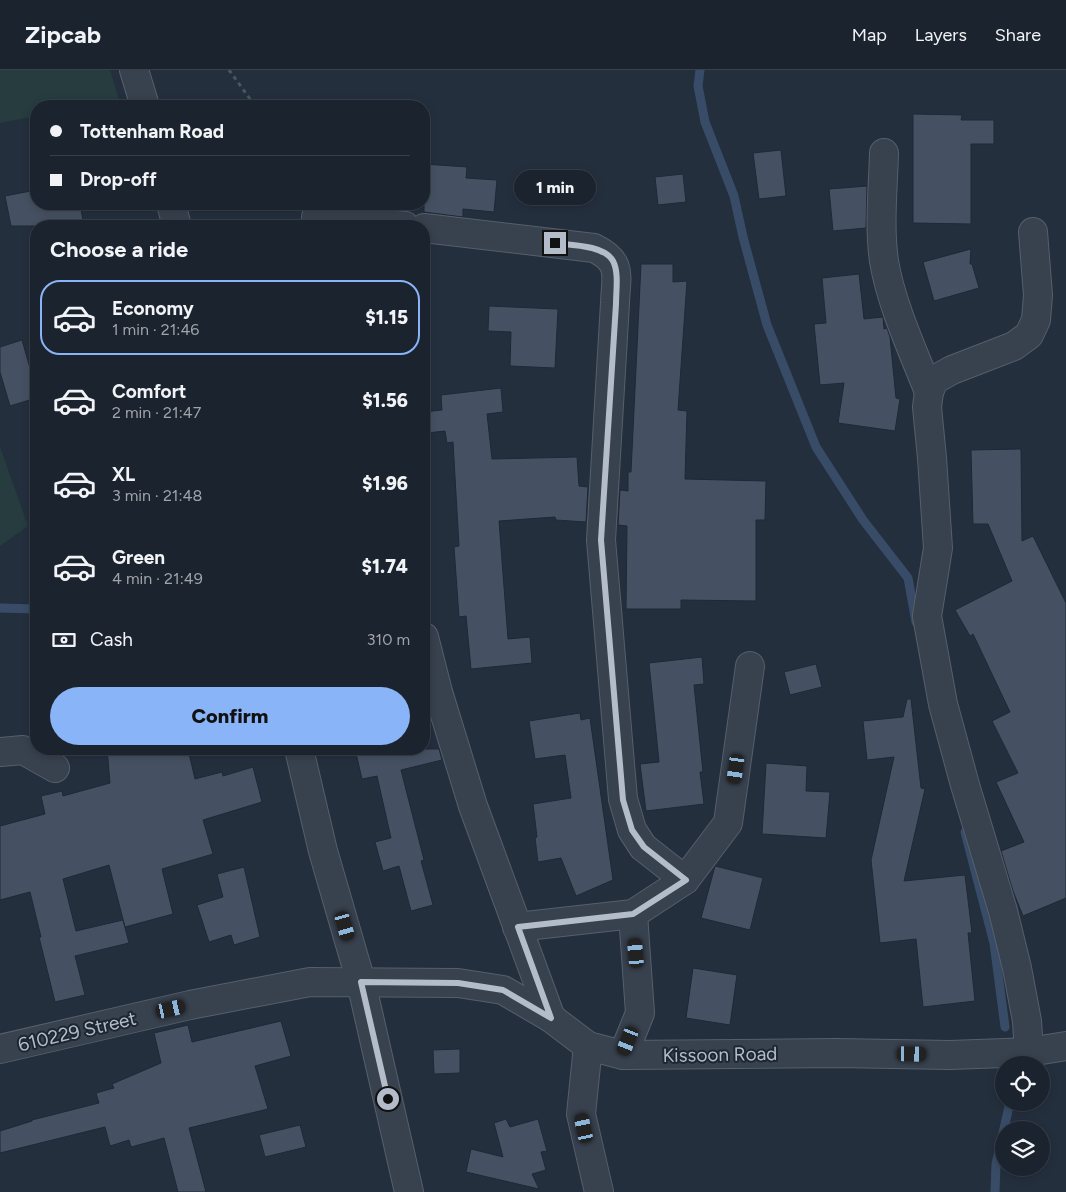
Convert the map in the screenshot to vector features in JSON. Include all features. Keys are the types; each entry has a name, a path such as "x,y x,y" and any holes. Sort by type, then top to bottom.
{"street":[{"path":"134,70 143,100"},
{"path":"884,153 882,232 889,288 929,392"},
{"path":"317,220 316,217 346,220"},
{"path":"430,229 594,248 605,253 613,260 616,272 616,304 601,540 623,800 632,830 644,847 686,880"},
{"path":"1030,1052 1027,1021 1017,968 1003,912 942,704 927,616 938,548 927,407 929,392 934,380 952,370 1014,346 1029,335 1036,320 1038,296 1033,232"},
{"path":"430,661 473,806 551,1018"},
{"path":"518,927 633,914 686,880 728,823 750,666"},
{"path":"0,752 23,750 30,754"},
{"path":"32,755 56,768"},
{"path":"300,755 323,851 361,982 409,1192"},
{"path":"622,1056 640,1013 633,914"},
{"name":"610229 Street","path":"0,1049 190,1005 310,982 361,982"},
{"name":"Kissoon Road","path":"361,982 458,983 503,990 551,1018 588,1046 622,1056 837,1053 950,1055 1030,1052 1066,1046"},
{"path":"588,1046 582,1114 599,1192"}],"path":[{"path":"229,70 251,100"}],"green space":[{"path":"0,70 110,70 119,100 30,100 30,117 0,123"},
{"path":"0,447 28,526 0,546"}],"building":[{"path":"913,114 962,115 961,120 994,120 994,144 971,144 971,224 913,223"},
{"path":"781,150 786,196 759,199 753,153"},
{"path":"430,164 467,167 466,178 497,180 494,212 463,209 463,217 424,212 424,210 430,210"},
{"path":"683,174 686,202 658,205 655,177"},
{"path":"867,186 866,228 833,231 829,189"},
{"path":"30,191 30,210 81,210 83,220 30,220 30,226 11,226 5,196"},
{"path":"971,249 970,264 972,264 979,288 934,301 923,262"},
{"path":"641,264 673,264 673,282 687,281 678,410 687,411 685,479 766,481 765,520 756,520 756,601 681,600 681,609 626,609 627,526 618,525 620,490 628,491 628,472 631,472"},
{"path":"859,274 864,319 883,317 884,329 887,328 890,337 896,398 900,399 895,431 838,423 844,383 820,385 814,324 826,323 822,278"},
{"path":"489,306 558,309 555,368 510,366 511,332 488,331"},
{"path":"22,340 30,368 30,400 10,406 0,372 0,347"},
{"path":"501,388 503,412 487,414 492,459 577,457 579,486 588,487 586,522 556,520 555,517 499,521 508,639 530,637 532,663 471,669 466,616 459,617 454,547 459,546 453,442 447,443 445,431 430,433 430,411 442,410 441,395"},
{"path":"1021,449 1022,541 1033,536 1066,603 1066,898 1023,916 1001,851 1024,842 996,782 1018,773 992,721 1010,712 973,634 970,636 955,610 1012,581 988,524 973,524 971,450"},
{"path":"702,657 704,684 694,685 703,772 700,772 704,804 646,811 640,764 659,762 649,663"},
{"path":"816,664 822,687 790,695 784,672"},
{"path":"907,699 911,699 921,788 925,789 904,881 965,875 972,933 968,933 975,1001 923,1007 916,939 880,943 871,860 894,757 867,760 863,721 903,717"},
{"path":"580,713 581,720 590,718 613,880 576,896 561,858 538,862 533,804 571,798 565,755 535,759 529,721"},
{"path":"430,749 439,749 442,760 401,770 424,860 421,861 433,905 411,911 399,866 383,871 375,842 391,838 377,776 362,779 356,755 430,755"},
{"path":"108,755 189,755 195,779 222,772 223,776 253,767 262,802 203,820 213,854 162,869 173,914 125,927 109,865 63,879 76,931 123,920 129,943 75,956 85,995 55,1002 30,892 0,900 0,826 45,814 41,796 62,791 63,796 110,783"},
{"path":"766,763 807,766 806,791 830,792 826,838 762,834"},
{"path":"715,866 763,878 750,930 701,918"},
{"path":"244,867 260,937 234,945 231,935 209,942 197,905 223,897 217,874"},
{"path":"693,968 737,975 730,1025 686,1018"},
{"path":"281,1021 291,1056 255,1066 268,1109 189,1128 206,1192 178,1192 164,1138 131,1147 129,1140 110,1146 105,1127 0,1153 0,1131 32,1120 99,1103 96,1093 114,1088 112,1084 161,1063 154,1033 188,1025 192,1042"},
{"path":"460,1049 460,1073 434,1074 433,1050"},
{"path":"506,1119 510,1127 538,1119 547,1151 541,1152 546,1170 532,1174 539,1189 466,1172 471,1149 503,1157 494,1123"},
{"path":"300,1125 306,1147 265,1157 259,1135"}],"waterway":[{"path":"700,70 698,86 705,122 734,196 767,325 816,447 863,520 908,578 916,622"},
{"path":"0,608 30,609"},
{"path":"965,832 994,943 1005,1027"},
{"path":"995,1192 996,1164 1008,1111"}],"route":[{"path":"388,1099 361,982 458,983 503,990 551,1018 518,927 633,914 686,880 644,847 632,830 623,800 601,540 616,304 616,272 613,260 605,253 594,248 555,243"}]}
